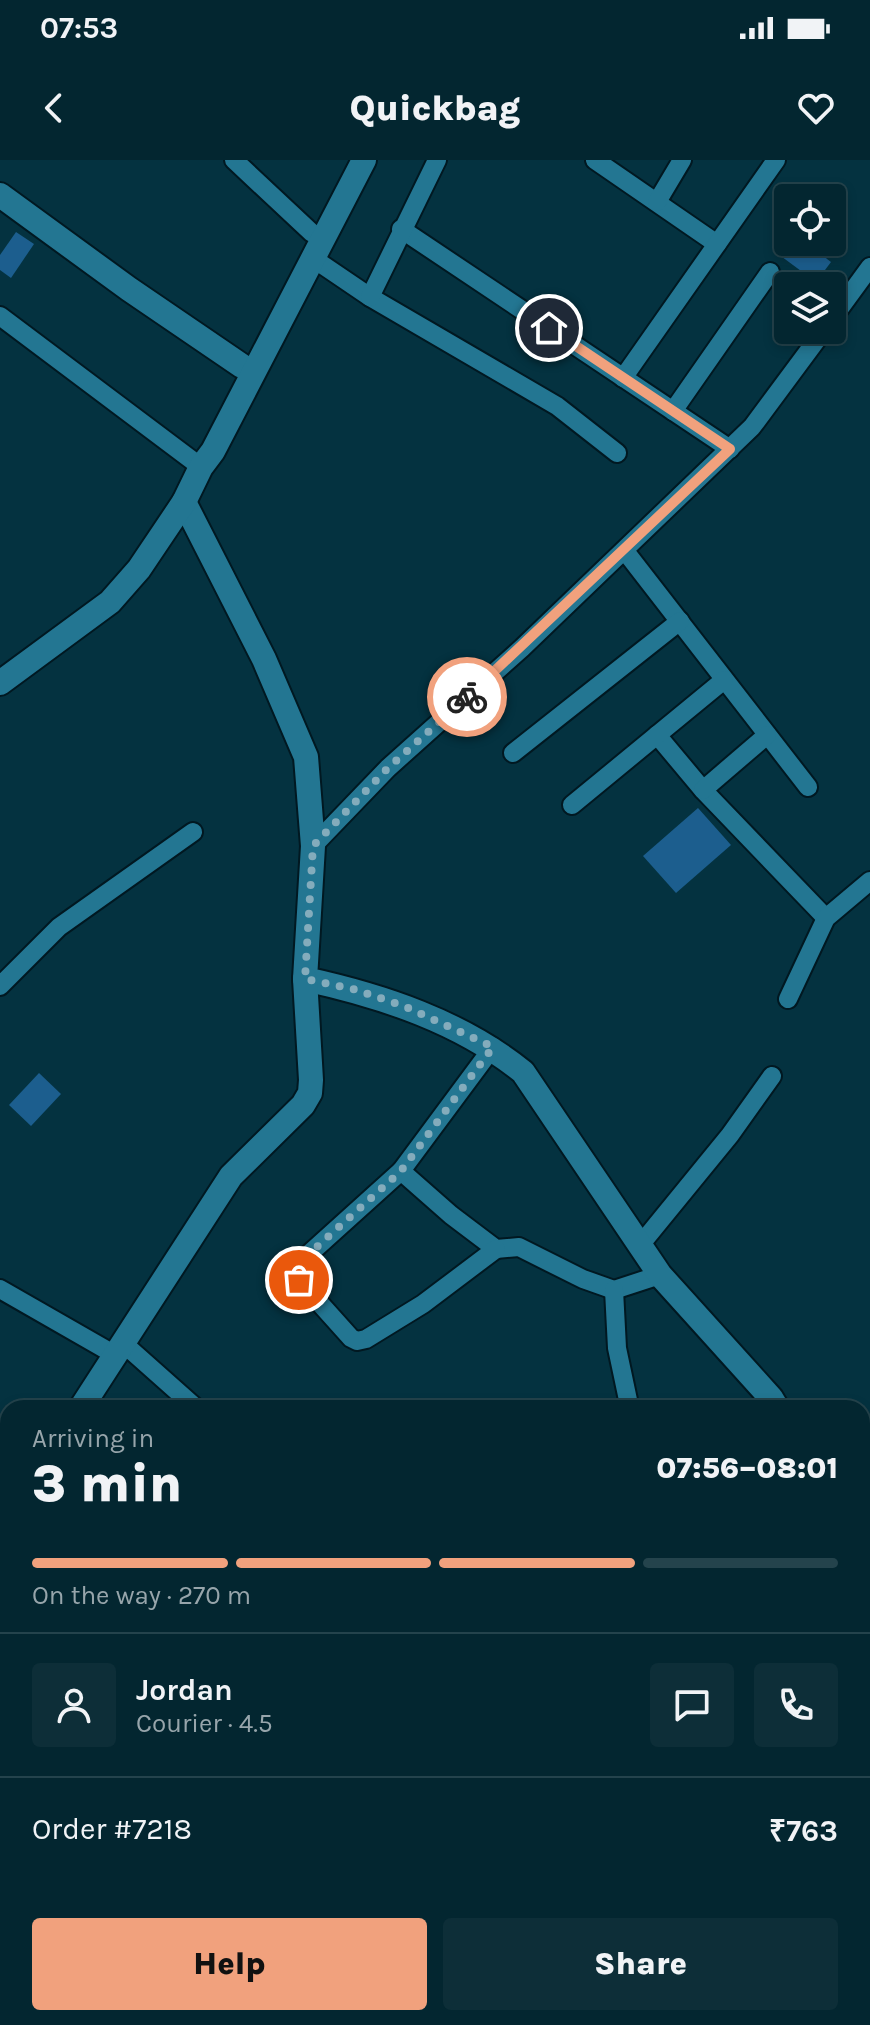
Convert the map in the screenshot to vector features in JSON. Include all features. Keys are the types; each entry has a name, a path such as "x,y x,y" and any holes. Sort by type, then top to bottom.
{"main road":[{"path":"201,467 204,445 242,366 349,160"},
{"path":"0,683 110,602 139,569 184,502 201,467 213,451 364,160"},
{"path":"0,195 242,366"},
{"path":"87,1400 231,1176 303,1105 310,1093 305,979 313,846 306,757 264,659 184,502"},
{"path":"305,979 353,989 404,1006 493,1047 523,1072 660,1275 772,1400"}],"street":[{"path":"234,160 312,233"},
{"path":"370,297 437,160"},
{"path":"595,160 717,244"},
{"path":"657,202 682,160"},
{"path":"623,378 776,160"},
{"path":"401,229 730,449"},
{"path":"314,259 370,297 557,406 617,453"},
{"path":"846,300 869,270"},
{"path":"673,411 770,272"},
{"path":"0,316 201,467"},
{"path":"313,846 388,768 625,551 752,427 814,344"},
{"path":"625,551 808,787"},
{"path":"513,753 680,621"},
{"path":"572,805 724,680"},
{"path":"657,735 703,790 826,918"},
{"path":"703,790 767,735"},
{"path":"0,986 59,927 193,832"},
{"path":"788,999 826,918 870,881"},
{"path":"493,1047 401,1171 299,1263 296,1270 299,1280 357,1341 366,1339 423,1304 496,1249 519,1247 583,1279 614,1290 660,1275"},
{"path":"641,1244 730,1135 772,1076"},
{"path":"401,1171 496,1249"},
{"path":"0,1289 121,1350 186,1400"},
{"path":"614,1290 617,1348 628,1400"}],"building":[{"path":"16,232 34,244 11,278 0,270 0,255"},
{"path":"781,256 823,256 831,262 824,272 802,272"},
{"path":"698,808 731,845 676,893 643,856"},
{"path":"39,1073 61,1094 31,1126 9,1105"}],"way so far":[{"path":"299,1280 296,1270 299,1263 401,1171 493,1047 404,1006 353,989 305,979 313,846 388,768 467,697"}],"route":[{"path":"467,697 730,449 549,328"}]}
